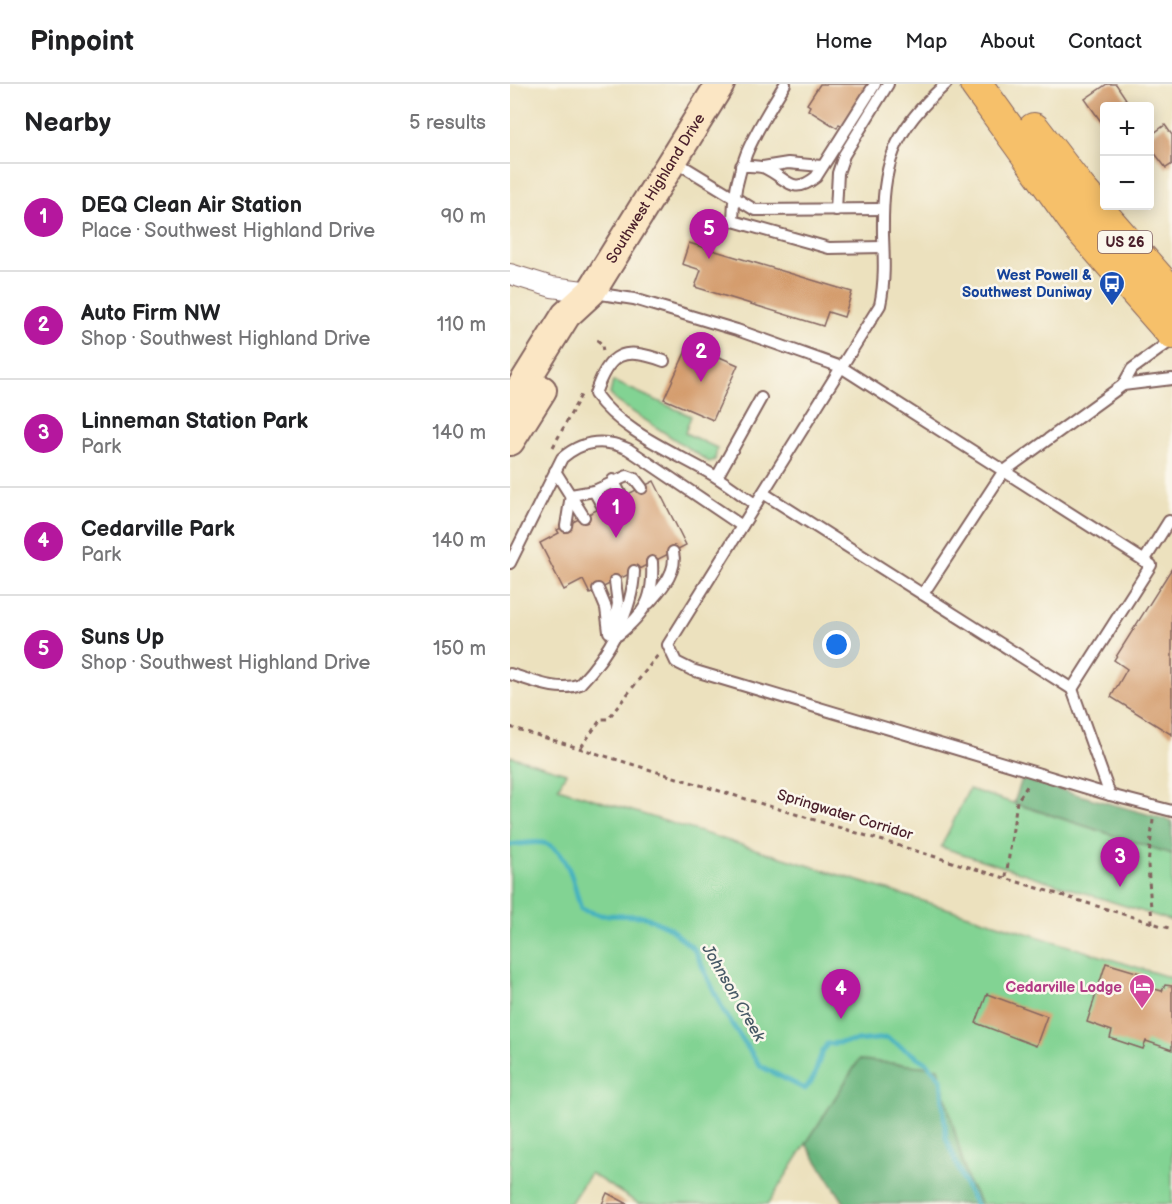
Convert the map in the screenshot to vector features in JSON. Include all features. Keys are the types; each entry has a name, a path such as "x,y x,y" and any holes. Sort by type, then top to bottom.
{"main road":[{"name":"Southwest Highland Drive","path":"510,405 566,315 591,292 720,84"},
{"name":"US 26","path":"976,84 1079,227 1172,333"},
{"name":"US 26","path":"1002,84 1080,189 1172,294"},
{"name":"Southwest Highland Drive","path":"510,441 585,321 591,292"}],"street":[{"path":"510,274 552,287 591,292"}],"lane":[{"path":"785,84 748,145 733,195 733,221 830,248 884,247"},
{"path":"763,167 795,186 804,186 816,177 875,84"},
{"path":"836,210 838,173 844,155 888,84"},
{"path":"946,84 918,110 895,147 884,181 884,285 880,305 820,405 668,645 676,663 692,670 1035,773 1172,811"},
{"path":"673,160 733,195 746,206 765,212 883,209"},
{"path":"741,166 763,167 788,163 821,166"},
{"path":"591,292 633,299 737,330 841,367 1150,565 1072,689"},
{"path":"923,594 1003,472 1123,385 1132,369 1172,340"},
{"path":"664,361 630,352 616,356 602,375 596,394 604,406 636,431 717,477 756,505"},
{"path":"1123,385 1172,379"},
{"path":"717,477 761,398"},
{"path":"510,562 562,458 573,448 587,443 615,443 742,526"},
{"path":"555,471 584,517"},
{"path":"571,495 594,490 627,476 635,479 642,488"},
{"path":"614,480 622,497"},
{"path":"594,490 603,507"},
{"path":"763,493 1072,689 1110,795"},
{"path":"566,525 571,495"},
{"path":"1144,561 1169,521"},
{"path":"610,641 639,617 670,574 675,559 673,552"},
{"path":"647,606 653,577 652,562"},
{"path":"510,674 570,689 580,684 587,677 629,609 634,590 634,571"},
{"path":"610,641 618,604 615,581"},
{"path":"598,589 606,608 610,641"}],"path":[{"path":"597,340 602,344 602,352"},
{"path":"549,455 583,391"},
{"path":"580,747 601,720 608,719 668,645"},
{"name":"Springwater Corridor","path":"510,727 1172,929"},
{"path":"1006,877 1017,801 1035,773"},
{"path":"1152,922 1148,855 1155,807"}],"green space":[{"path":"613,381 691,416 685,433 717,448 715,460 709,462 616,401 610,394"},
{"path":"510,756 566,773 558,788 1172,978 1172,1204 981,1204 968,1182 938,1068 859,1060 768,1204 639,1204 590,1173 570,1204 510,1204"},
{"path":"1022,779 1172,821 1172,854 1014,803"},
{"path":"969,789 1172,854 1172,921 941,847"},
{"path":"859,1060 938,1068 968,1182 981,1204 845,1204 806,1144"}],"building":[{"path":"820,84 871,84 843,126 839,124 837,128 808,110 810,106 807,104"},
{"path":"1107,84 1116,84 1126,99 1121,102 1100,102 1100,120 1085,99"},
{"path":"1165,125 1172,135 1172,164 1166,168 1154,152 1154,133"},
{"path":"689,243 852,292 844,317 828,312 823,326 695,287 701,270 682,264"},
{"path":"689,344 738,365 713,420 664,399"},
{"path":"654,481 686,545 590,594 583,580 564,590 540,543 559,533 557,530"},
{"path":"1172,568 1172,735 1111,697 1127,669 1114,660"},
{"path":"1106,963 1143,974 1140,985 1162,991 1165,985 1172,986 1172,1050 1146,1041 1143,1049 1110,1038 1112,1031 1087,1022"},
{"path":"987,994 1047,1016 1036,1046 976,1023"},
{"path":"607,1193 628,1204 602,1204"}],"waterway":[{"name":"Johnson Creek","path":"510,845 539,842 555,848 570,872 581,909 600,915 643,916 668,927 694,949 724,1012 760,1066 805,1089 813,1078 827,1044 887,1038 927,1063 941,1079 946,1138 967,1189 976,1204"}],"place":[{"name":"Suns Up","path":"709,259"},
{"name":"West Powell & Southwest Duniway","path":"1112,307"},
{"name":"Auto Firm NW","path":"701,382"},
{"name":"DEQ Clean Air Station","path":"616,538"},
{"name":"Linneman Station Park","path":"1120,887"},
{"name":"Cedarville Lodge","path":"1142,1010"},
{"name":"Cedarville Park","path":"841,1019"}]}
